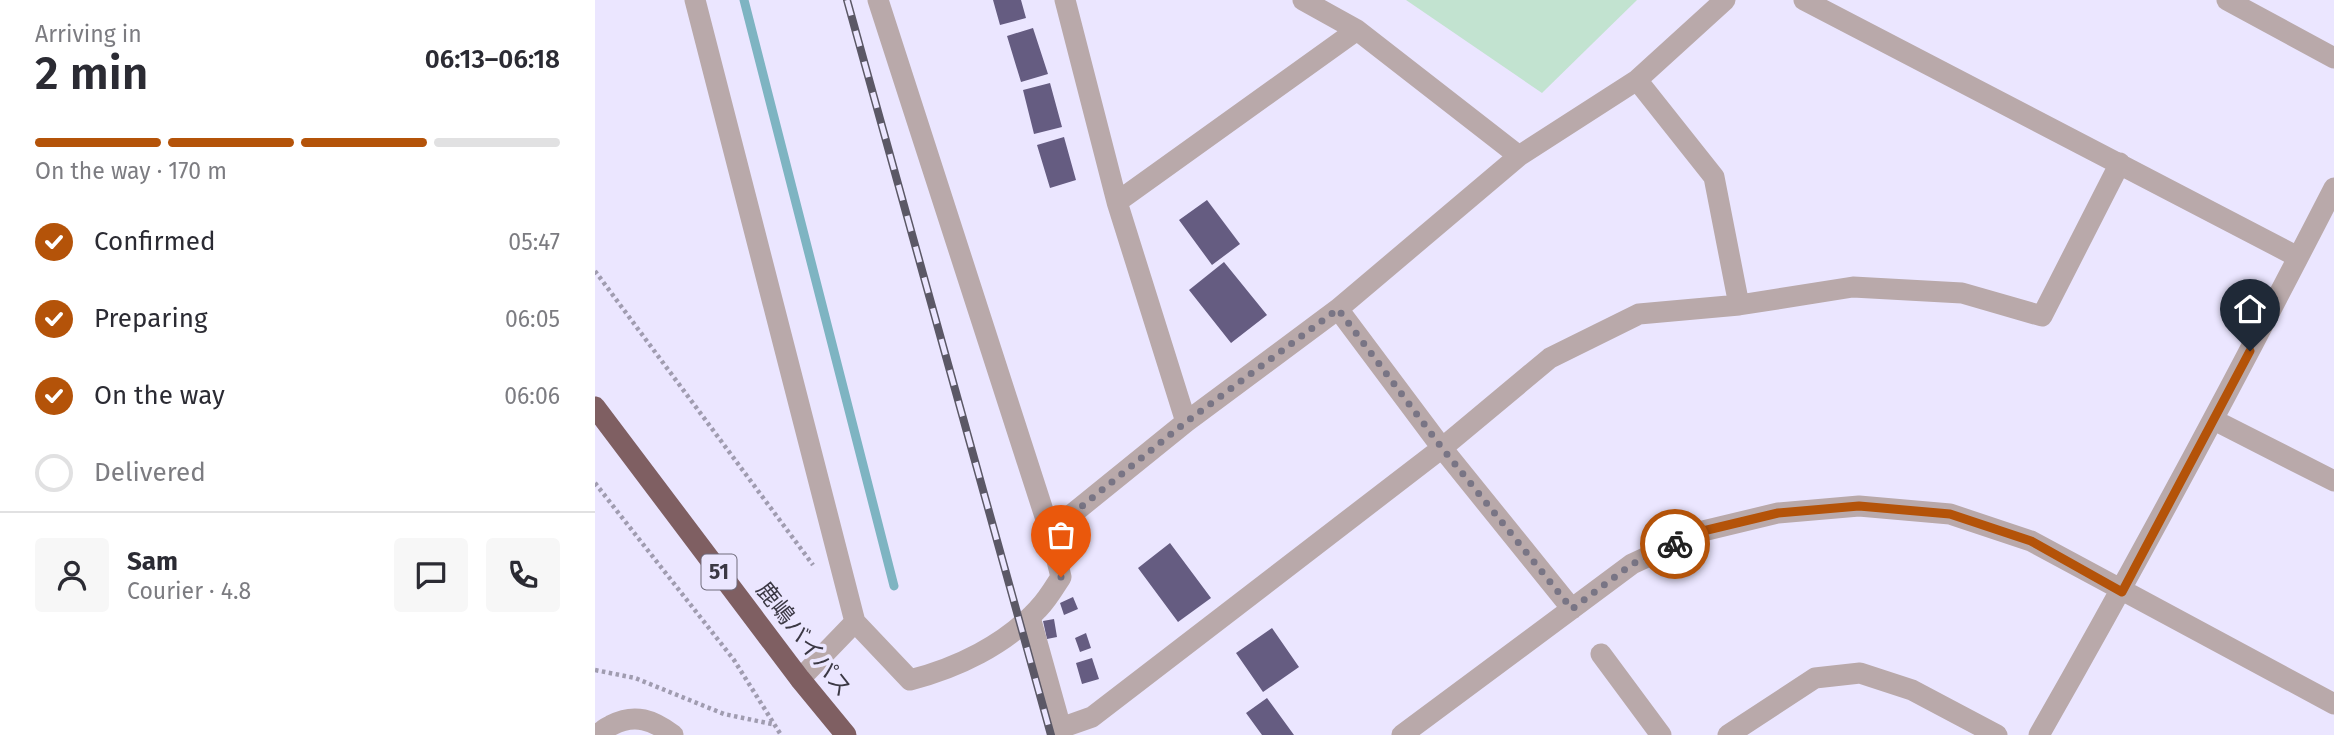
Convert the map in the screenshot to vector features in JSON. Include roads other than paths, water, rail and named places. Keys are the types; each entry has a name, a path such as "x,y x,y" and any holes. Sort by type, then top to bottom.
{"highway":[{"name":"鹿嶋バイパス","path":"595,407 845,735"}],"street":[{"path":"695,0 855,622 910,680 944,671 1000,641 1039,608 1061,577 1050,532 878,0"},
{"path":"1065,0 1117,202 1186,422"},
{"path":"1303,0 1357,30 1520,156"},
{"path":"1050,532 1186,422 1338,309 1520,156 1637,80 1725,0"},
{"path":"1804,0 2298,257"},
{"path":"2227,0 2334,58"},
{"path":"1117,202 1357,30"},
{"path":"1637,80 1714,177 1739,305"},
{"path":"1030,617 1061,728 1092,717 1442,448 1550,358 1639,314 1739,305 1853,287 1962,293 2042,316 2119,163"},
{"path":"2039,735 2122,592 2334,188"},
{"path":"1338,309 1442,448 1572,609"},
{"path":"2214,421 2334,481"},
{"path":"1402,735 1632,564 1703,531 1778,513 1859,506 1950,514 2031,541 2334,704"},
{"path":"800,679 855,622"},
{"path":"1601,654 1661,735"},
{"path":"1728,735 1815,678 1860,673 1912,690 1997,735"},
{"path":"599,735 601,731 621,720 641,717 673,735"}],"waterway":[{"path":"744,0 894,586"}],"railway":[{"path":"847,0 1051,735"}]}
